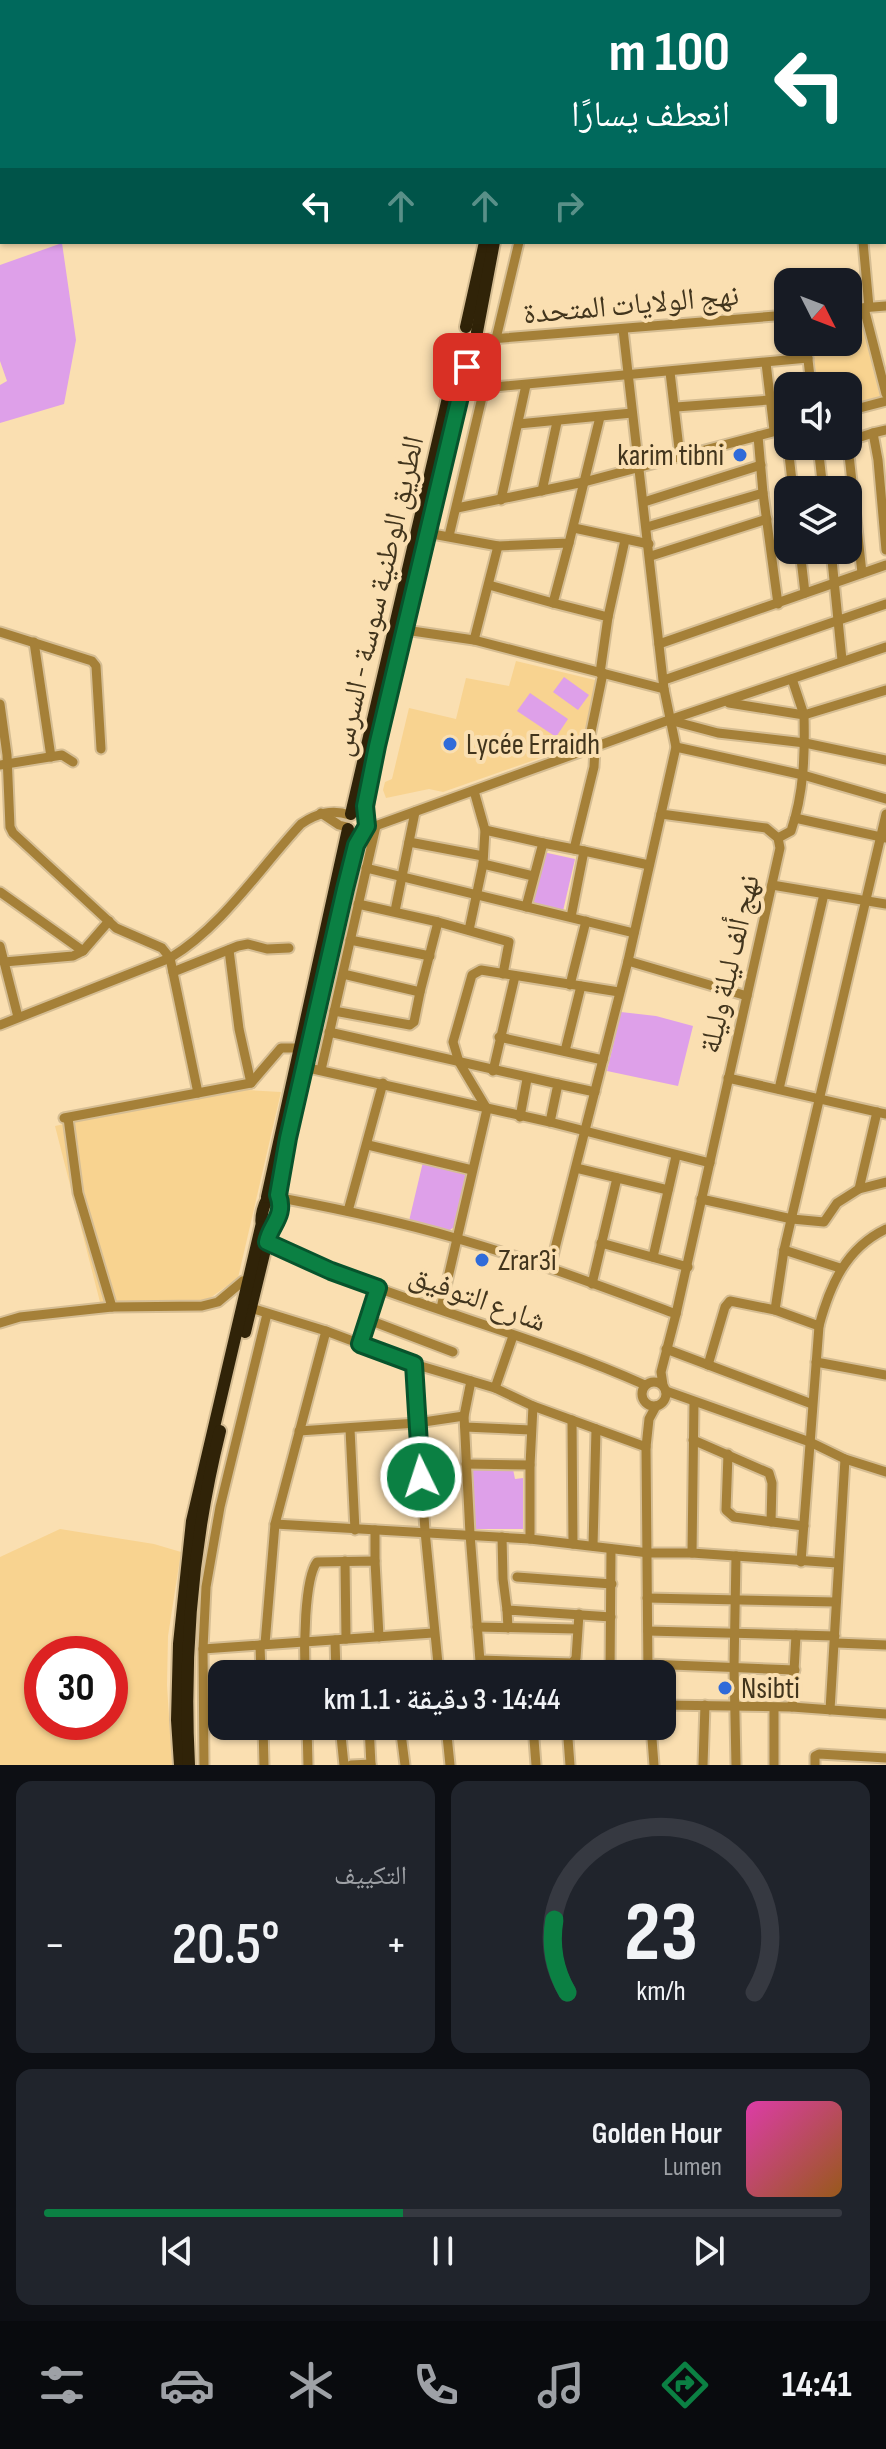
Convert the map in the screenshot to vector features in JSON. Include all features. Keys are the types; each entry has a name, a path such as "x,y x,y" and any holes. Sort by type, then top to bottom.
{"highway":[{"name":"الطريق الوطنية سوسة - السرس","path":"275,1197 345,889 367,825 371,773 471,337 485,244"},
{"name":"الطريق الوطنية سوسة - السرس","path":"275,1197 300,1048 349,821 494,244"},
{"path":"358,813 367,825 356,833 349,821 358,813"},
{"path":"189,1765 189,1645 201,1522 275,1197"},
{"path":"180,1765 177,1720 179,1644 192,1521 248,1280 266,1234"}],"street":[{"path":"449,536 519,244"},
{"path":"863,244 866,307 886,394"},
{"path":"862,307 886,306"},
{"name":"نهج الولايات المتحدة","path":"471,337 524,337 774,316"},
{"path":"550,1268 628,961 676,747 664,684 623,329"},
{"path":"484,388 808,358 810,372"},
{"path":"457,508 584,482 774,430 766,363"},
{"path":"670,372 680,457"},
{"path":"501,500 526,385"},
{"path":"676,407 770,400"},
{"path":"862,407 886,401"},
{"path":"518,424 632,413"},
{"path":"553,603 600,417"},
{"path":"542,491 557,422"},
{"path":"862,437 886,430"},
{"path":"873,433 882,459 886,550"},
{"path":"758,436 778,604"},
{"path":"850,460 862,573"},
{"path":"644,502 761,465"},
{"path":"647,527 763,493"},
{"path":"651,556 767,519"},
{"path":"574,528 649,544"},
{"path":"427,533 498,546 569,543"},
{"path":"571,917 594,767 591,750 608,617 625,540"},
{"path":"474,640 498,546"},
{"path":"802,564 805,593"},
{"path":"833,564 842,660"},
{"path":"659,644 886,565"},
{"path":"489,585 608,617"},
{"path":"405,630 474,640 602,673 664,684 886,604"},
{"path":"0,632 83,657 96,666 101,749"},
{"path":"34,642 51,757"},
{"path":"321,1070 366,868 367,825 415,812 669,720 886,647"},
{"path":"778,838 791,831 803,775 804,715 792,679"},
{"path":"727,702 804,715 886,690"},
{"path":"0,704 13,833 116,928 162,948 170,958 198,1093"},
{"path":"669,720 718,733 805,743 886,760"},
{"path":"676,747 803,775 886,799"},
{"path":"4,764 62,755 73,762"},
{"path":"469,930 483,860 485,830 474,791"},
{"path":"0,1025 170,958 214,923 301,824 321,813 337,812 349,821"},
{"path":"395,911 415,812"},
{"name":"نهج ألف ليلة وليلة","path":"661,814 766,828 778,838 780,848 688,1267 661,1372"},
{"path":"775,1310 784,1250 886,814"},
{"path":"795,818 883,837"},
{"path":"485,830 649,865"},
{"path":"409,842 533,876"},
{"path":"526,907 543,843"},
{"path":"366,868 634,933"},
{"path":"772,885 886,904"},
{"path":"0,892 83,951"},
{"path":"779,1089 824,894"},
{"path":"358,904 509,942 503,974"},
{"path":"4,962 73,956 83,951 109,921"},
{"path":"565,1051 586,921"},
{"path":"334,1011 410,1025 414,1022 438,922"},
{"path":"350,940 430,956"},
{"path":"173,972 248,944 267,949 289,948"},
{"path":"0,946 18,1017"},
{"path":"229,950 239,1029 251,1083"},
{"path":"628,961 747,996"},
{"path":"441,1308 487,1109 459,1062 453,1042 472,975 481,970 619,992"},
{"path":"343,974 420,992"},
{"path":"493,1071 515,976"},
{"path":"329,1032 595,1092"},
{"path":"499,1037 603,1060"},
{"path":"112,1307 78,1193 66,1118 251,1083 281,1048 300,1048"},
{"path":"304,1067 550,1122 710,1163"},
{"path":"728,1078 882,1113 859,1189"},
{"path":"520,1117 527,1079"},
{"path":"348,1211 383,1083"},
{"path":"550,1122 558,1084"},
{"path":"368,1145 472,1170"},
{"path":"653,1257 676,1156"},
{"path":"576,1168 668,1190"},
{"path":"592,1284 617,1178"},
{"path":"701,1199 792,1219 824,1222 837,1203 859,1189 886,1182"},
{"path":"275,1197 348,1211 456,1238 676,1314"},
{"path":"801,1562 819,1326 840,1268 873,1235 886,1229"},
{"name":"شارع التوفيق","path":"266,1234 331,1271 664,1388"},
{"path":"601,1243 688,1267"},
{"path":"784,1250 840,1268"},
{"path":"0,1323 20,1317 112,1307 202,1306 218,1302 248,1280"},
{"path":"360,1344 378,1288"},
{"path":"708,1365 728,1302 775,1310 819,1326"},
{"path":"251,1308 326,1331 414,1364 495,1388 533,1406 646,1447"},
{"path":"204,1765 206,1587 216,1529 267,1314"},
{"path":"369,1320 453,1352"},
{"path":"261,1660 275,1524 326,1331"},
{"path":"495,1388 513,1336"},
{"path":"666,1349 812,1404"},
{"path":"816,1362 886,1375"},
{"path":"414,1364 436,1660"},
{"path":"643,1399 648,1383 661,1372 664,1388 659,1404 649,1419"},
{"path":"630,1378 643,1399 649,1419 646,1447 648,1660"},
{"path":"471,1381 465,1422 466,1464 481,1660"},
{"path":"664,1388 678,1397 810,1442 845,1459 886,1472"},
{"path":"643,1399 659,1404 678,1397"},
{"path":"692,1553 694,1402"},
{"path":"530,1539 533,1406"},
{"path":"572,1420 573,1544"},
{"path":"299,1431 465,1422 531,1430"},
{"path":"350,1429 355,1530"},
{"path":"593,1546 596,1429"},
{"path":"693,1440 771,1474 771,1522"},
{"path":"728,1454 726,1510 729,1514 804,1526"},
{"path":"830,1710 845,1459"},
{"path":"466,1464 530,1465"},
{"path":"275,1524 470,1534 649,1553 837,1563"},
{"path":"375,1530 379,1637"},
{"path":"502,1537 508,1628"},
{"path":"610,1660 611,1549"},
{"path":"736,1556 736,1765"},
{"path":"305,1660 311,1575 315,1564 324,1560 375,1561"},
{"path":"338,1660 345,1561"},
{"path":"517,1577 612,1584"},
{"path":"647,1598 836,1602"},
{"path":"507,1610 611,1617"},
{"path":"575,1660 579,1614"},
{"path":"477,1627 577,1629"},
{"path":"648,1631 796,1635 886,1645"},
{"path":"203,1649 433,1633"},
{"path":"792,1707 796,1635"},
{"path":"676,1669 795,1670"},
{"path":"676,1705 792,1707 886,1714"},
{"path":"703,1765 705,1705"},
{"path":"774,1708 774,1765"},
{"path":"263,1740 264,1765"},
{"path":"307,1740 308,1765"},
{"path":"341,1740 344,1765"},
{"path":"351,1765 371,1764 370,1740"},
{"path":"402,1740 405,1765"},
{"path":"447,1740 450,1765"},
{"path":"526,1765 536,1764 534,1740"},
{"path":"568,1740 570,1765"},
{"path":"652,1740 654,1765"},
{"path":"815,1765 817,1755 886,1758"}],"shaded area":[{"path":"62,244 76,340 64,404 0,423 0,385 7,381 0,361 0,265"},
{"path":"862,326 880,396 862,402 862,372 816,372 814,356 862,356"},
{"path":"516,661 599,681 586,742 443,792 429,789 386,798 383,790 385,782 392,779 409,708 456,719 466,678 509,686"},
{"path":"564,677 589,695 578,710 553,692"},
{"path":"530,693 568,719 556,737 517,711"},
{"path":"543,852 575,859 563,911 531,904"},
{"path":"621,1012 656,1016 693,1026 678,1086 607,1071"},
{"path":"229,1089 281,1092 238,1278 201,1301 101,1306 55,1126"},
{"path":"423,1162 468,1172 454,1227 446,1233 409,1221"},
{"path":"513,1469 515,1479 523,1478 523,1529 474,1529 473,1470"},
{"path":"60,1529 154,1544 181,1552 168,1636 167,1685 172,1765 0,1765 0,1557"}],"place":[{"name":"karim tibni","path":"740,455"},
{"name":"Lycée Erraidh","path":"450,744"},
{"name":"Zrar3i","path":"482,1260"},
{"name":"Nsibti","path":"725,1688"}],"route":[{"path":"421,1477 414,1364 360,1344 378,1288 267,1242 278,1217 281,1202 278,1195 288,1138 356,845 367,826 365,806 377,746 467,367"}]}
